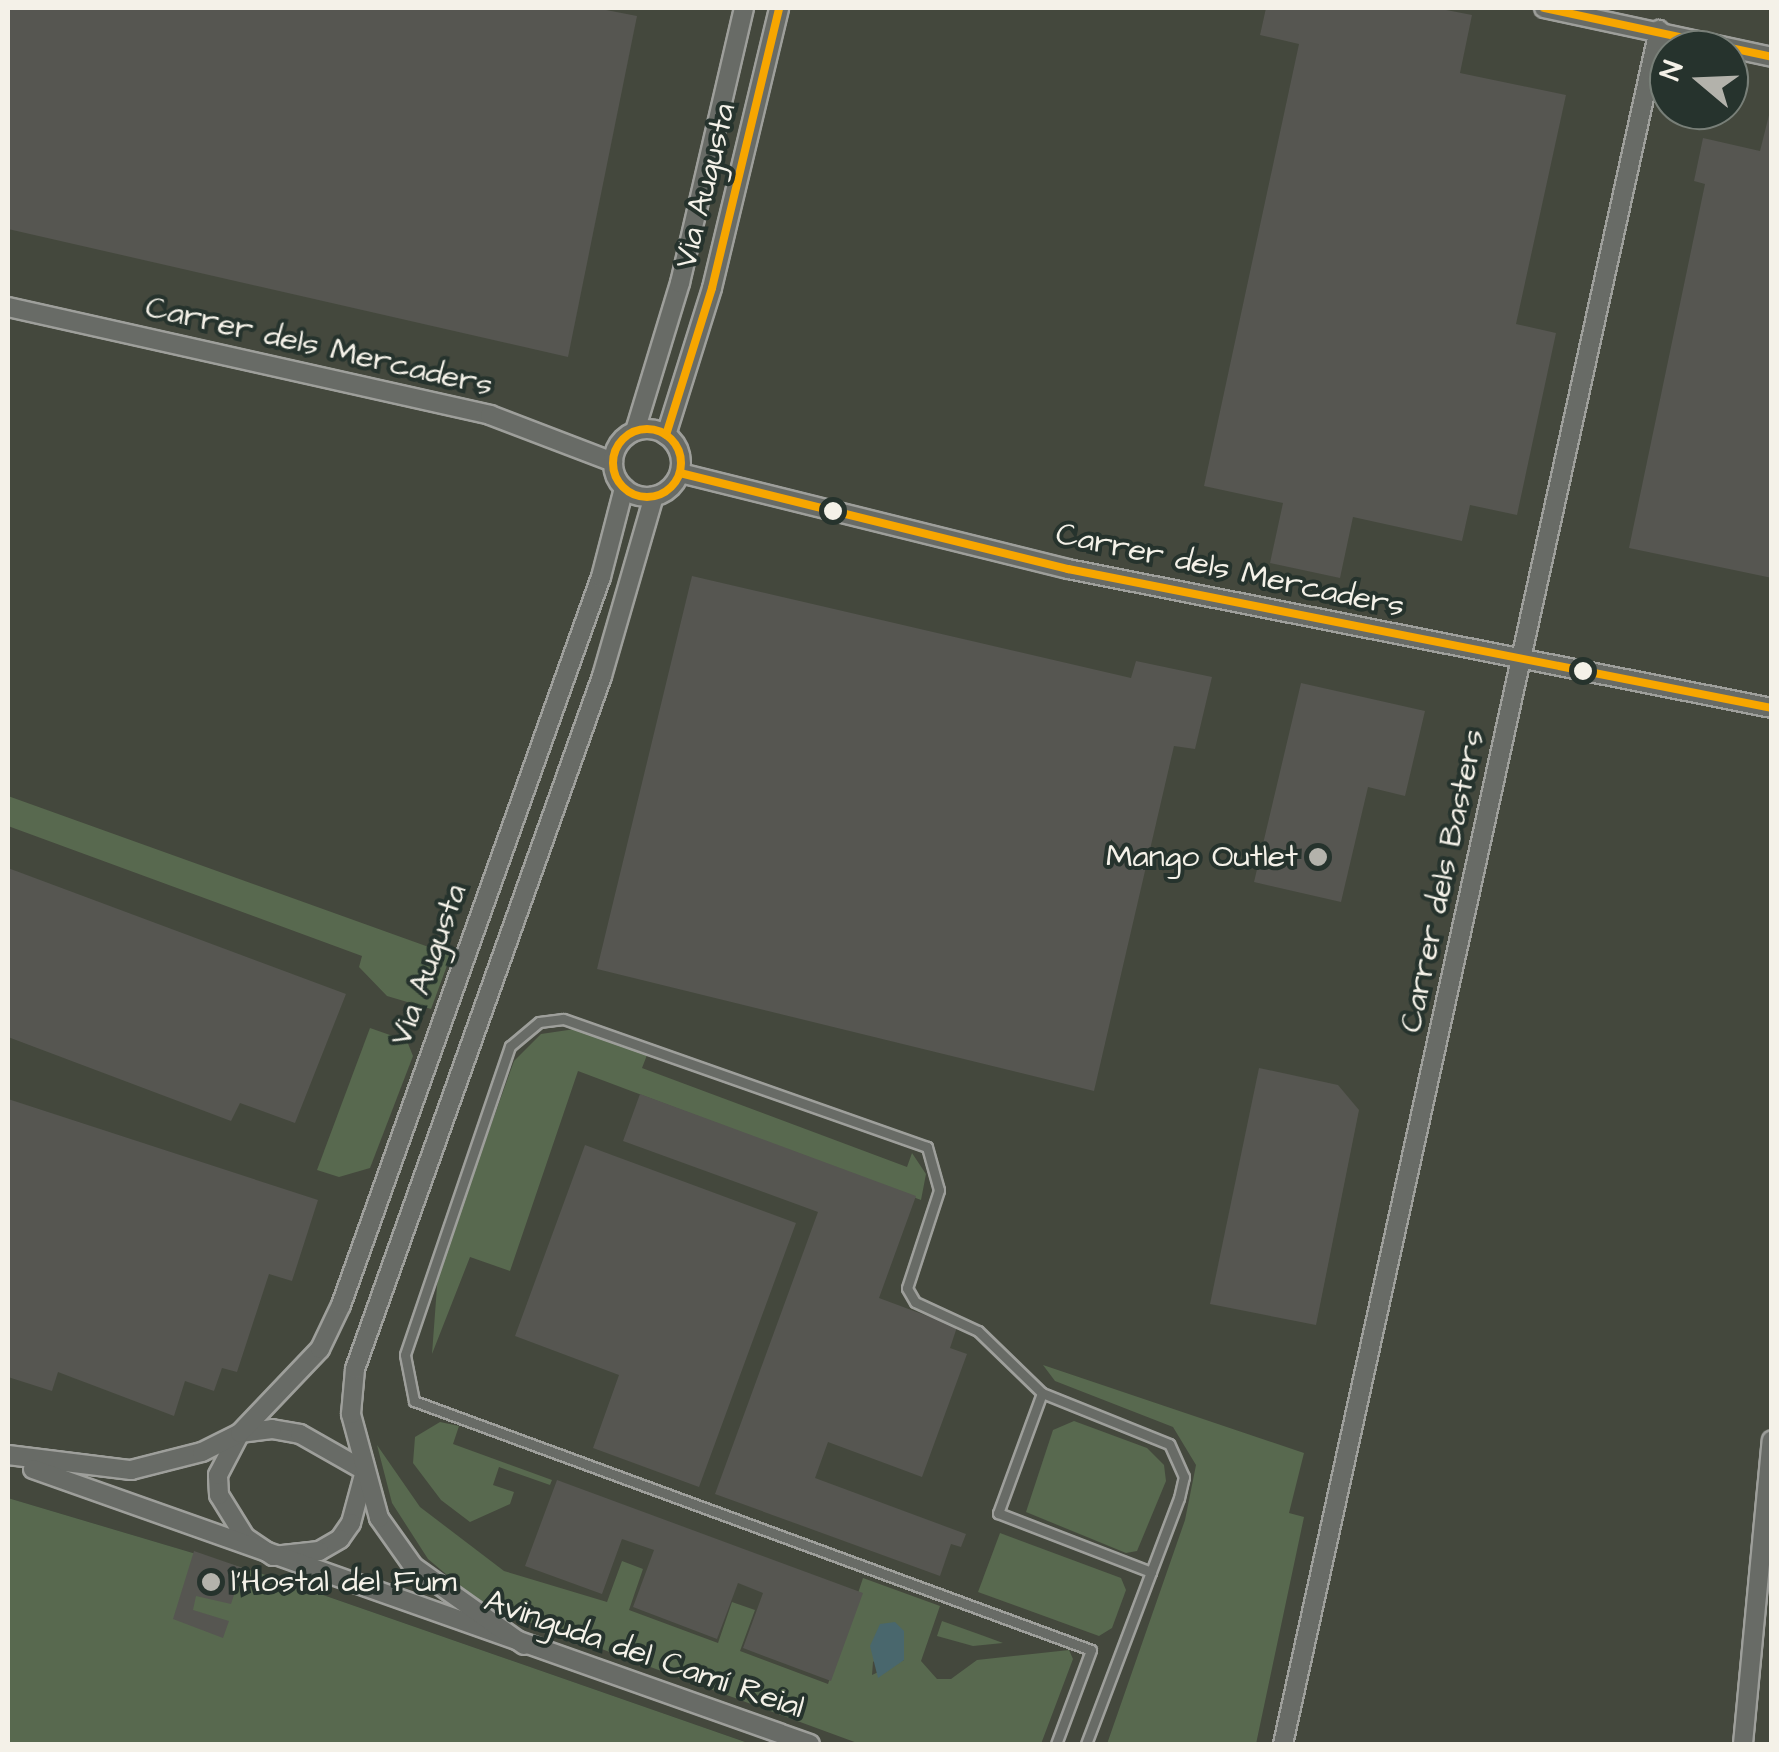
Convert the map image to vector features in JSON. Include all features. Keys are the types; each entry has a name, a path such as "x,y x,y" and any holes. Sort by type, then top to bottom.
{"street":[{"name":"Via Augusta","path":"635,431 685,263 744,8"},
{"name":"Via Augusta","path":"666,435 712,288 779,8"},
{"path":"1544,8 1659,30"},
{"name":"Carrer dels Basters","path":"1283,1744 1649,76"},
{"name":"Carrer dels Mercaders","path":"8,307 490,415 613,462"},
{"path":"635,431 666,435 680,452 680,473 654,496 624,488 613,462 616,449 635,431"},
{"name":"Carrer dels Mercaders","path":"680,473 1068,569 1521,664 1772,708"},
{"name":"Via Augusta","path":"365,1471 357,1508 340,1539 299,1556 273,1556 245,1536 219,1495 218,1474 240,1433 320,1348 341,1305 601,577 624,488"},
{"name":"Via Augusta","path":"524,1645 414,1566 379,1518 351,1414 355,1369 602,676 654,496"},
{"name":"Via Augusta","path":"8,1457 131,1470 202,1452 240,1433 300,1434 365,1471"},
{"path":"1743,1744 1772,1440"},
{"name":"Avinguda del Camí Reial","path":"8,1457 273,1556 810,1744"}],"lane":[{"path":"1056,1744 1091,1650 414,1400 404,1355 510,1046 539,1022 562,1019 927,1147 939,1190 907,1288 915,1302 978,1331 1042,1393 1153,1435 1179,1460 1179,1498 1086,1744"},
{"path":"1042,1393 998,1512 1151,1572"}],"shaded area":[{"path":"8,8 1771,8 1771,1744 751,1744 260,1573 8,1498"}],"green space":[{"path":"8,796 451,955 431,1009 387,996 359,967 362,956 8,826"},
{"path":"370,1028 407,1041 413,1056 370,1168 339,1177 317,1170"},
{"path":"575,1029 647,1055 642,1068 907,1167 912,1153 926,1174 921,1200 578,1071 510,1271 470,1257 432,1354 438,1273 514,1061 541,1034"},
{"path":"1043,1365 1304,1453 1289,1513 1304,1517 1256,1744 1107,1744 1185,1520 1196,1465 1173,1427 1055,1381"},
{"path":"1074,1421 1147,1448 1164,1465 1166,1481 1137,1551 1126,1553 1026,1512 1053,1430"},
{"path":"440,1422 459,1426 453,1444 552,1480 550,1485 499,1467 493,1485 514,1492 510,1504 470,1522 441,1500 413,1463 415,1437"},
{"path":"377,1445 420,1507 504,1571 607,1602 622,1561 643,1569 629,1610 718,1643 732,1602 755,1610 740,1651 828,1684 863,1578 940,1606 921,1661 937,1679 951,1679 977,1660 1069,1650 1073,1659 1041,1744 860,1744 509,1615 472,1596 428,1559 392,1503","holes":["904,1632 904,1660 872,1675 873,1662"]},
{"path":"8,1498 260,1573 751,1744 8,1744"},
{"path":"1000,1533 1121,1578 1126,1590 1112,1628 1099,1636 978,1592"},
{"path":"942,1621 1003,1643 973,1646 937,1636"}],"water":[{"path":"895,1622 904,1631 904,1660 878,1678 870,1646 880,1624"}],"building":[{"path":"8,8 596,8 637,16 568,357 8,229"},
{"path":"1266,8 1436,8 1472,15 1460,73 1566,95 1516,324 1556,333 1517,515 1470,505 1462,541 1353,517 1340,578 1270,563 1283,503 1204,486 1299,44 1260,35"},
{"path":"1772,103 1772,578 1629,548 1705,184 1694,181 1703,138 1760,151"},
{"path":"692,576 1131,678 1136,661 1212,677 1195,749 1174,746 1094,1091 597,969"},
{"path":"1301,683 1425,711 1405,796 1368,787 1341,902 1254,882"},
{"path":"8,868 346,994 295,1123 240,1103 231,1121 8,1037"},
{"path":"1259,1068 1338,1085 1359,1110 1316,1325 1210,1304"},
{"path":"640,1094 916,1196 879,1298 957,1327 950,1348 967,1354 922,1477 828,1442 815,1478 966,1534 961,1547 951,1544 940,1576 715,1494 818,1212 623,1141"},
{"path":"8,1099 318,1200 292,1281 269,1274 237,1372 222,1368 214,1391 185,1381 174,1416 58,1372 52,1391 8,1377"},
{"path":"585,1145 796,1223 699,1487 593,1448 619,1375 515,1336"},
{"path":"557,1480 863,1593 831,1681 743,1648 763,1593 738,1583 717,1639 633,1607 654,1550 622,1539 602,1594 525,1566"},
{"name":"l'Hostal del Fum","path":"194,1551 243,1568 231,1604 196,1596 193,1610 229,1621 223,1638 173,1619"}],"transit line":[{"path":"666,435 712,288 779,8"},
{"path":"1544,8 1772,57"},
{"path":"647,429 671,439 681,463 671,487 647,497 623,487 613,463 623,439 647,429"},
{"path":"680,473 1068,569 1772,708"}],"place":[{"name":"Mango Outlet","path":"1318,857"},
{"name":"l'Hostal del Fum","path":"211,1582"}]}
